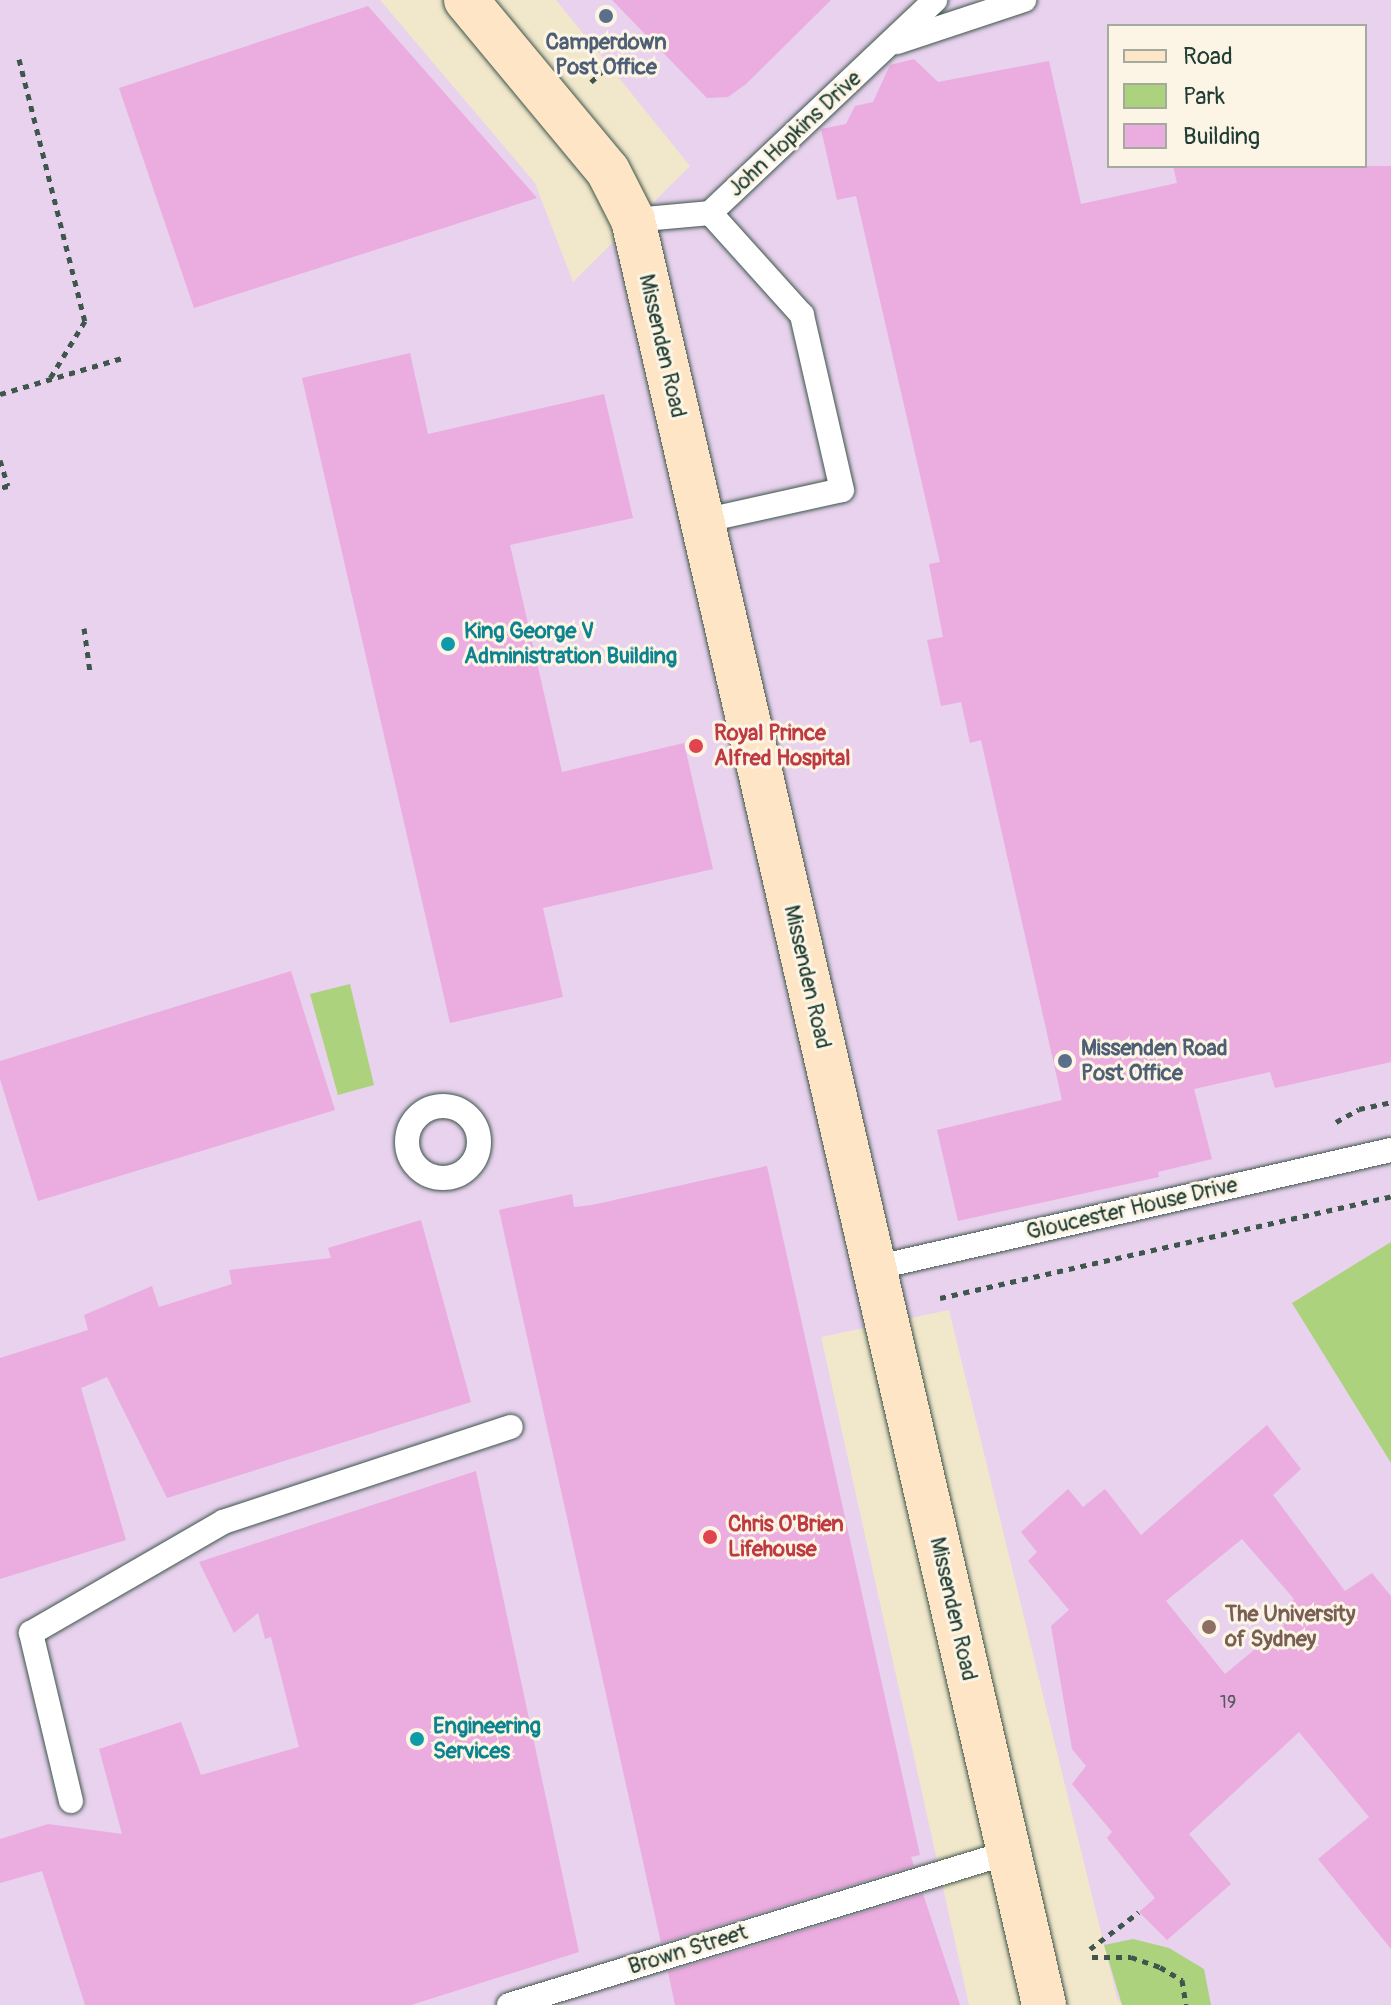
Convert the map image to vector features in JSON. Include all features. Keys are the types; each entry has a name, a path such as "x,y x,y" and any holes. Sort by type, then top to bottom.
{"street":[{"name":"Missenden Road","path":"466,0 608,171 633,220 1044,2005"}],"lane":[{"name":"John Hopkins Drive","path":"633,220 710,213 935,0"},
{"path":"889,44 1024,0"},
{"path":"702,521 842,490 802,315 710,213"},
{"name":"Gloucester House Drive","path":"874,1268 1391,1150"},
{"path":"71,1801 31,1633 223,1522 511,1427"},
{"name":"Brown Street","path":"509,2005 1010,1852"}],"path":[{"path":"19,59 85,321 49,380"},
{"path":"0,394 126,357"},
{"path":"0,460 8,486 0,488"},
{"path":"84,628 90,672"},
{"path":"1359,1109 1391,1102"},
{"path":"940,1298 1391,1196"},
{"path":"1090,1949 1139,1912"},
{"path":"1092,1957 1131,1957 1160,1967 1182,1980 1186,2005"}],"shaded area":[{"name":"Royal Prince Alfred Hospital","path":"0,0 380,0 535,183 573,282 690,166 556,0 1391,0 1391,2005 1122,2005 1117,1998 949,1310 821,1337 969,2005 0,2005"}],"green space":[{"path":"350,984 374,1085 338,1095 310,994"},
{"path":"1391,1242 1391,1463 1292,1303"},
{"path":"1133,1939 1169,1948 1204,1969 1211,2005 1122,2005 1104,1945"}],"building":[{"path":"612,0 831,0 746,84 728,97 707,98"},
{"path":"368,6 537,198 194,308 119,88"},
{"path":"914,59 938,82 1049,61 1081,204 1177,183 1173,168 1391,166 1391,1062 1275,1088 1270,1072 1194,1089 1212,1159 1158,1172 1159,1177 958,1221 937,1130 1062,1100 981,740 970,743 961,702 941,706 927,640 943,637 929,564 940,562 856,196 837,200 821,129 846,124 855,106 873,102 890,65"},
{"name":"King George V Administration Building","path":"410,353 428,434 604,394 633,518 510,545 562,772 684,743 713,869 543,908 563,997 450,1023 302,378"},
{"path":"291,971 335,1110 38,1201 0,1079 0,1061"},
{"name":"Chris O'Brien Lifehouse","path":"767,1166 920,1855 911,1857 914,1866 661,1943 499,1210 572,1194 574,1207 592,1205"},
{"path":"421,1220 471,1402 167,1498 107,1377 81,1388 126,1540 0,1579 0,1358 88,1330 84,1315 152,1286 159,1307 232,1284 229,1270 331,1258 328,1248"},
{"path":"1267,1425 1301,1469 1273,1495 1345,1591 1372,1573 1391,1596 1391,1949 1318,1859 1369,1817 1299,1732 1189,1834 1231,1884 1167,1940 1139,1912 1155,1898 1107,1838 1112,1832 1072,1784 1086,1766 1072,1749 1051,1626 1069,1610 1028,1561 1037,1552 1021,1532 1068,1489 1083,1507 1105,1489 1141,1535","holes":["1242,1539 1294,1599 1278,1617 1284,1625 1225,1674 1166,1601"]},
{"name":"Engineering Services","path":"476,1471 579,1952 411,2005 85,2005 42,1871 0,1883 0,1839 48,1824 122,1834 99,1749 181,1722 201,1775 299,1747 271,1637 265,1639 258,1613 234,1633 199,1562"},
{"path":"923,1894 960,2005 675,2005 668,1972"}],"place":[{"name":"Camperdown Post Office","path":"606,16"},
{"name":"King George V Administration Building","path":"448,644"},
{"name":"Royal Prince Alfred Hospital","path":"696,746"},
{"name":"Missenden Road Post Office","path":"1065,1061"},
{"name":"Chris O'Brien Lifehouse","path":"710,1537"},
{"name":"The University of Sydney","path":"1209,1627"},
{"name":"Engineering Services","path":"417,1739"}]}
